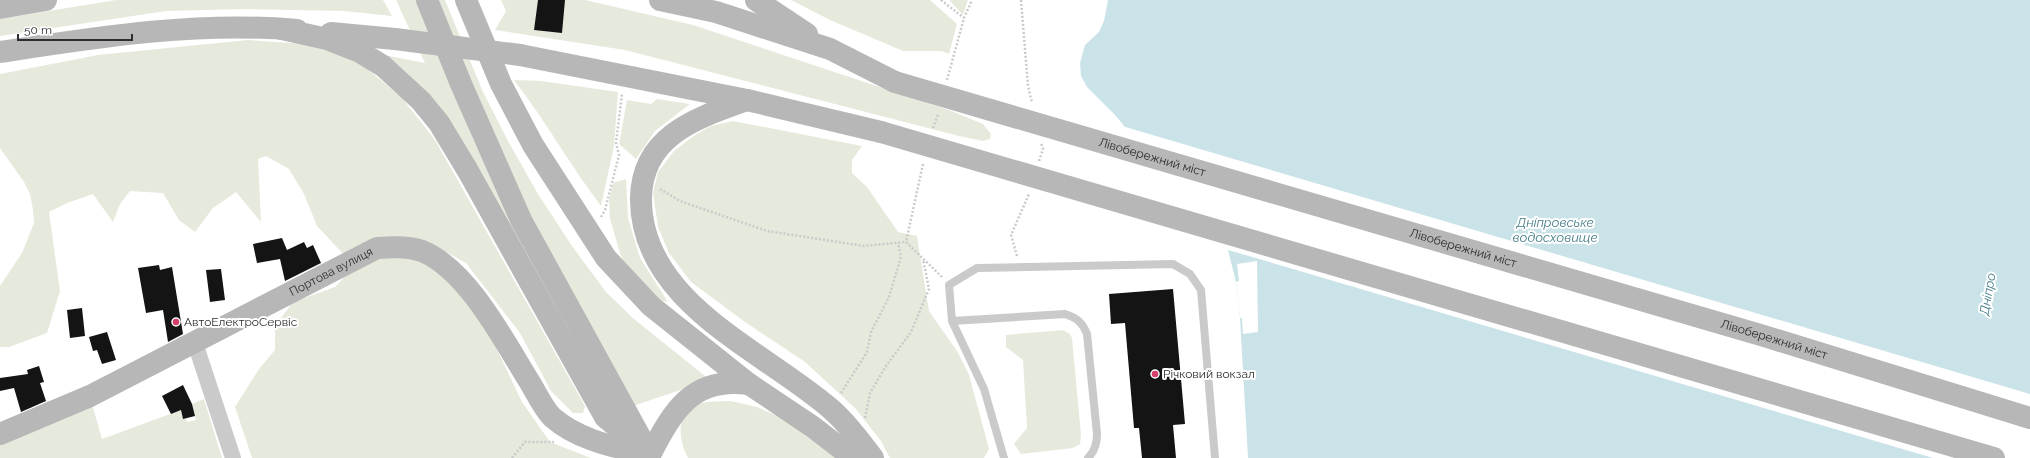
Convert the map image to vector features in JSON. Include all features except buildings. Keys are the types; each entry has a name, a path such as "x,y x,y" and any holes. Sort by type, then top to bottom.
{"main road":[{"path":"0,8 46,0"},
{"path":"427,0 461,84 521,220 652,457"},
{"path":"466,0 501,84 533,145 606,258 651,306 749,384 813,427 853,458"},
{"path":"660,0 716,12 830,49"},
{"path":"756,0 830,49"},
{"path":"0,52 86,38 163,31 227,28 282,29 395,39 520,55 747,100 881,132 1994,458"},
{"path":"282,29 327,39 360,52 383,66 421,102 439,123 468,171 605,417 652,457"},
{"name":"Лівобережний міст","path":"830,49 896,82 1757,334 2030,418"},
{"path":"747,100 690,122 659,146 644,174 641,209 643,228 658,262 675,285 698,310 725,333 832,409 853,431 873,458"},
{"name":"Портова вулиця","path":"0,434 90,396 377,248 399,247 421,251 439,260 458,277 472,294 551,416 577,435 652,457"},
{"path":"652,457 667,422 682,403 698,391 718,384 734,382 749,384"}],"street":[{"path":"195,343 233,458"}],"lane":[{"path":"1004,458 984,389 952,321 949,284 977,268 1173,264 1190,274 1201,290 1215,458"},
{"path":"952,321 1065,314 1075,317 1083,324 1087,334 1097,434 1097,442 1094,452 1088,458"}],"path":[{"path":"941,0 964,18"},
{"path":"1021,0 1028,86 1033,107"},
{"path":"591,235 605,210 620,155 616,143 622,92"},
{"path":"1039,164 1043,149 1040,135"},
{"path":"656,186 680,200 767,232 864,246 906,242"},
{"path":"1020,266 1011,235 1030,193"},
{"path":"837,399 867,352 871,332 889,296 900,257 898,243"},
{"path":"864,420 870,393 886,366 911,332 929,289 923,259"},
{"path":"512,458 525,442 555,442"}],"shaded area":[{"path":"116,0 383,0 392,16 344,11 244,9 166,11 0,36 0,19"},
{"path":"396,0 418,0 472,137 498,191 611,407 460,137 433,98 384,55 425,63"},
{"path":"432,0 445,0 483,92 508,141 538,194 572,246 606,292 634,319 710,380 633,406 541,239"},
{"path":"501,0 585,0 693,25 949,110 983,124 991,134 990,139 983,141 959,136 625,50 495,30 506,11"},
{"path":"791,0 930,0 957,24 949,54 942,51 903,51 830,20"},
{"path":"949,0 968,0 963,15"},
{"path":"248,40 320,45 365,67 402,98 435,140 585,406 583,413 573,413 551,391 520,333 466,263 432,244 346,257 317,226 304,194 289,169 266,156 258,159 261,222 236,192 213,208 195,232 179,220 163,193 130,191 120,204 113,222 93,194 67,203 49,212 60,291 47,333 9,347 0,347 0,286 22,253 34,223 30,194 24,182 0,148 0,74 98,55"},
{"path":"514,80 541,81 618,92 614,146 601,206 536,111"},
{"path":"657,99 690,104 655,131 636,159 619,144 627,100 651,104"},
{"path":"733,121 862,146 852,160 852,173 867,187 898,232 917,236 929,311 957,351 969,375 989,449 984,458 890,458 881,441 855,408 805,362 745,322 691,282 669,253 658,227 653,193 658,172 674,151 695,135 711,126"},
{"path":"626,179 628,218 640,258 668,302 658,300 628,273 620,253 610,219 609,200 613,183"},
{"path":"383,255 423,261 452,278 480,314 522,402 550,442 591,458 252,458 235,407 259,369 275,350 275,326 293,302 335,287 354,267"},
{"path":"1063,330 1070,334 1072,338 1081,435 1080,444 1073,448 1021,454 1014,444 1027,428 1023,360 1006,347 1006,335"},
{"path":"204,399 222,458 0,458 0,441 92,404 102,439 181,410 183,419 186,418 187,422 196,420 192,404"},
{"path":"731,401 757,407 782,418 837,458 688,458 684,449 681,431 684,415 697,405 708,402"}],"water":[{"name":"Дніпровське водосховище","path":"1108,0 2030,0 2030,458 1248,458 1240,318 1236,282 1228,250 1213,224 1144,151 1116,116 1087,87 1081,76 1080,63 1085,45 1099,32 1104,21"}],"pier":[{"path":"1122,126 2030,394 2030,458 1933,458 1225,249 1211,226 1143,153"},
{"path":"1257,261 1258,332 1243,334 1236,282 1239,281 1237,264"}],"place":[{"name":"АвтоЕлектроСервіс","path":"176,322"},
{"name":"Річковий вокзал","path":"1155,374"}],"water label":[{"name":"Дніпро","path":"1987,294"}]}
